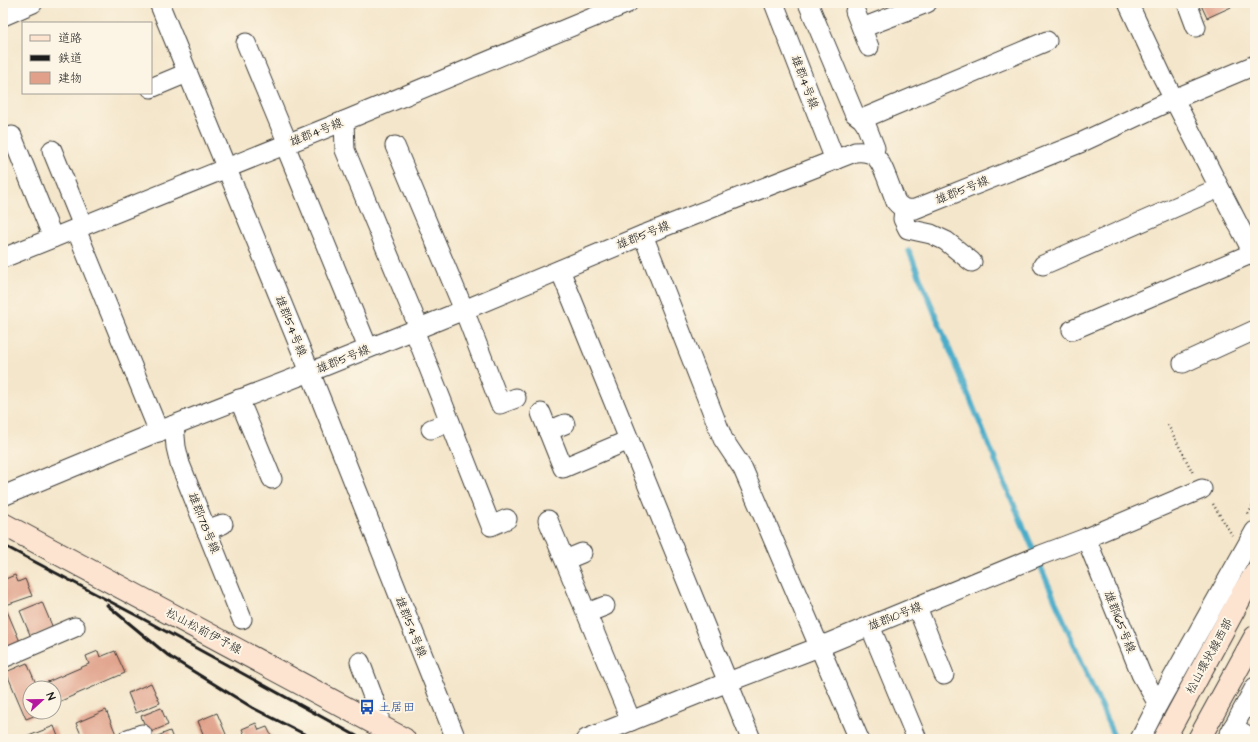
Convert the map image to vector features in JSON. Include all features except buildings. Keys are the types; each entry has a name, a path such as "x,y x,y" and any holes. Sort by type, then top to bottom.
{"main road":[{"name":"松山松前伊予線","path":"3,524 404,739"},
{"name":"松山環状線西部","path":"1164,739 1243,593 1255,574"},
{"path":"1199,739 1255,637"}],"street":[{"path":"3,16 33,3"},
{"name":"雄郡54号線","path":"159,3 310,372 456,739"},
{"name":"雄郡4号線","path":"774,3 835,160"},
{"path":"808,3 854,113 862,119 866,125 874,148 873,154 880,160 896,202 904,209 903,219 908,229 931,234 946,241 972,262"},
{"path":"869,47 858,20 927,3"},
{"path":"1072,330 1089,315 1254,255 1163,78 1128,3"},
{"path":"1187,3 1196,27"},
{"name":"雄郡4号線","path":"3,258 286,145 621,4"},
{"path":"862,119 1047,41"},
{"path":"246,43 368,348"},
{"name":"雄郡5号線","path":"904,209 916,209 1073,146 1174,99 1255,65"},
{"path":"152,88 187,73"},
{"path":"344,121 345,150 416,329 490,526 507,519"},
{"path":"12,136 53,238"},
{"path":"395,146 464,310 500,404 516,398"},
{"name":"雄郡178号線","path":"52,150 80,228 166,429 176,447 180,464 215,527 243,607"},
{"name":"雄郡5号線","path":"3,496 239,399 464,310 642,235 855,152 864,151 873,154"},
{"path":"1043,265 1219,188"},
{"path":"642,235 723,439 743,468 859,739"},
{"path":"560,270 751,739"},
{"path":"1184,362 1255,330"},
{"path":"239,399 272,480"},
{"path":"541,413 557,427 563,468 629,440"},
{"path":"431,429 450,422"},
{"name":"雄郡10号線","path":"586,739 819,647 1202,489"},
{"path":"548,520 573,556 587,613 631,721"},
{"path":"1140,739 1255,531"},
{"name":"雄郡165号線","path":"1086,538 1141,674 1158,704"},
{"path":"587,613 605,606"},
{"path":"917,607 944,675"},
{"path":"870,626 917,739"},
{"path":"3,658 75,628"},
{"path":"360,662 379,713 377,725"},
{"path":"1252,739 1230,733 1255,687"}],"waterway":[{"path":"909,251 1005,484 1115,739"}],"railway":[{"path":"3,545 145,620 362,739"},
{"path":"107,605 170,657 253,708 314,739"}],"place":[{"name":"土居田","path":"367,707"}]}
